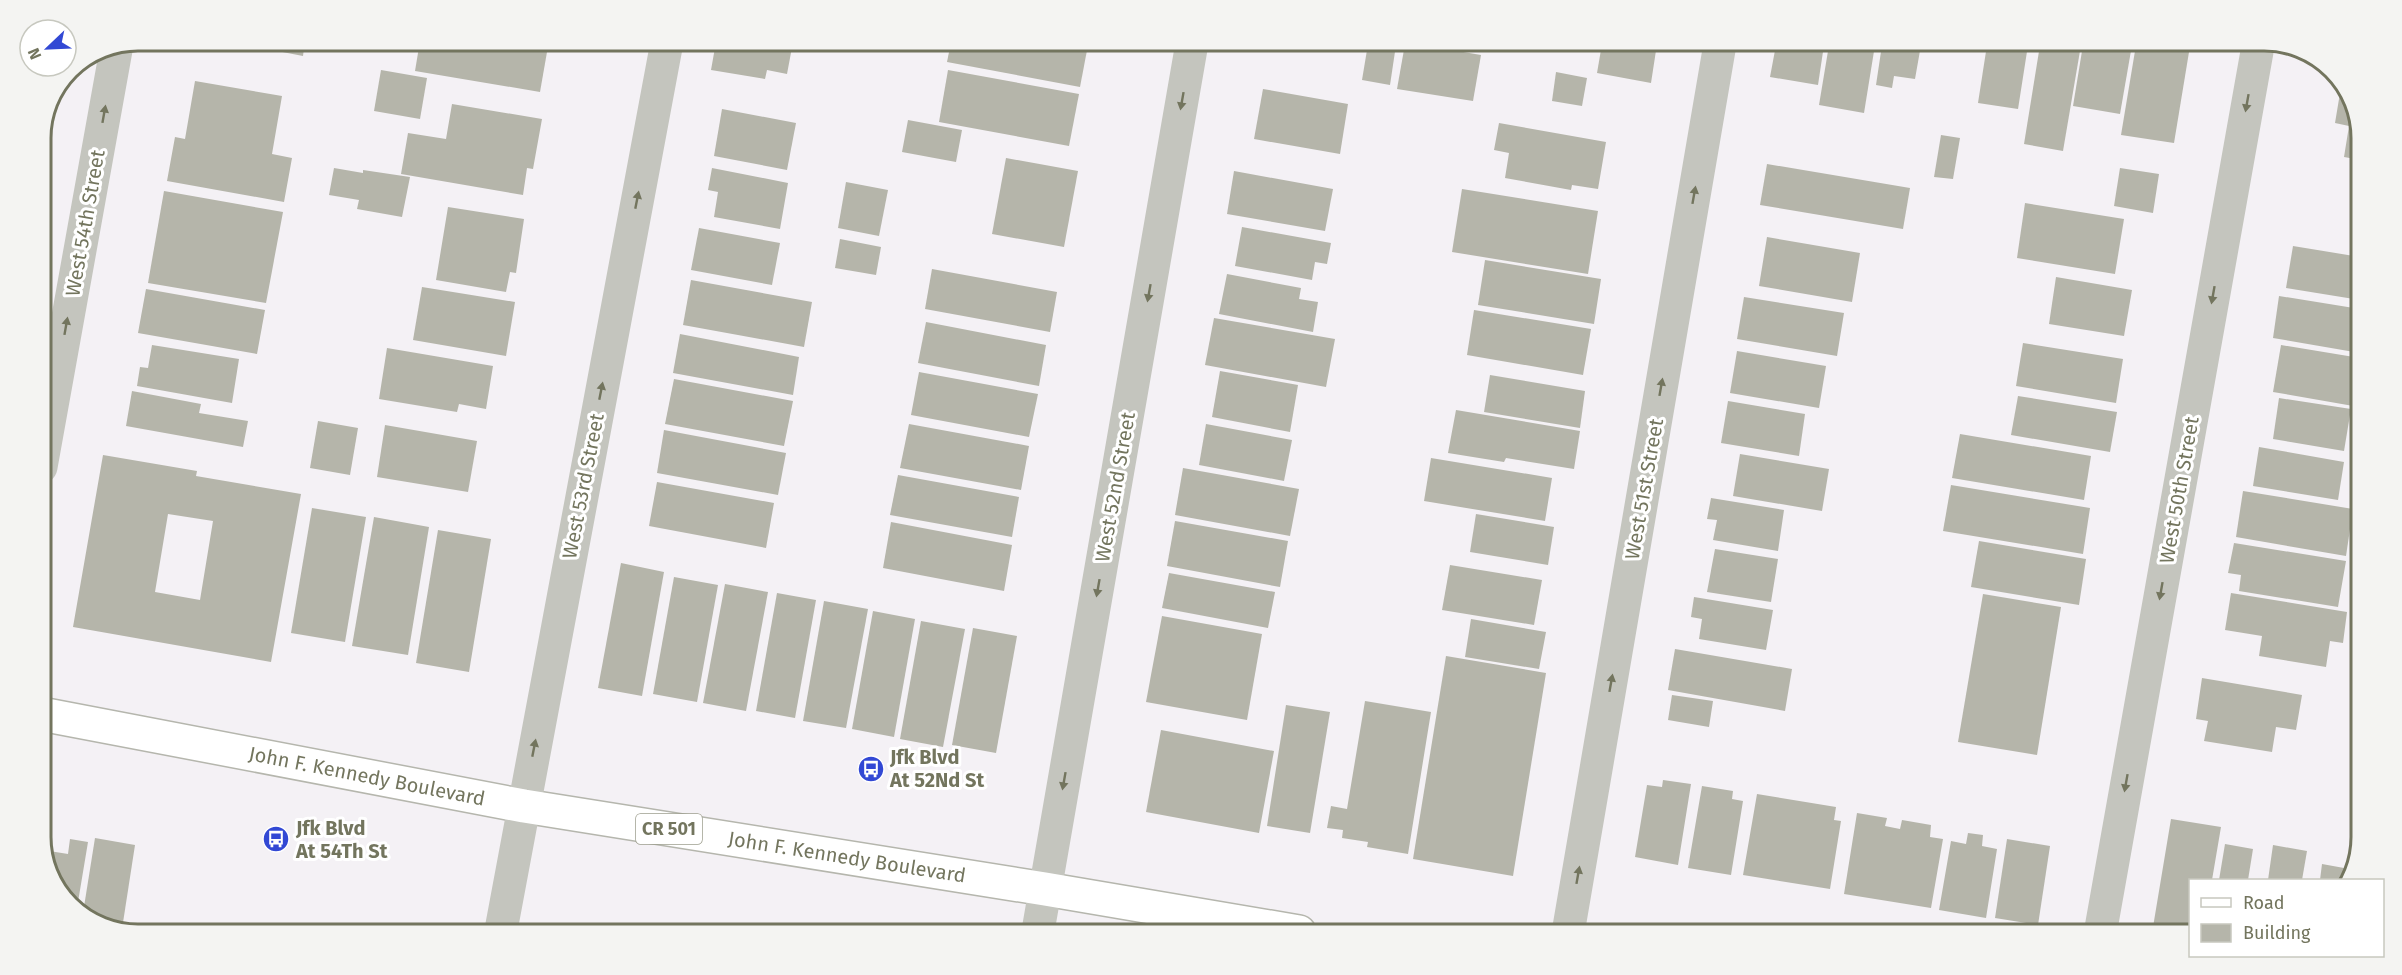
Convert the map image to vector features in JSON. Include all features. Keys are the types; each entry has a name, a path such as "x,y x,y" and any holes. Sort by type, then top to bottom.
{"main road":[{"name":"John F. Kennedy Boulevard","path":"51,716 524,806 1252,924"}],"street":[{"name":"West 53rd Street","path":"502,924 665,51"},
{"name":"West 52nd Street","path":"1039,924 1191,51"},
{"name":"West 51st Street","path":"1570,924 1719,51"},
{"name":"West 50th Street","path":"2102,924 2257,51"},
{"name":"West 54th Street","path":"51,411 115,55"}],"building":[{"path":"277,51 304,51 303,56"},
{"path":"418,51 547,52 540,92 415,71"},
{"path":"714,51 791,51 787,74 767,70 765,79 711,70"},
{"path":"949,51 1087,51 1080,87 947,62"},
{"path":"1367,51 1395,51 1390,85 1362,80"},
{"path":"1404,51 1458,51 1481,55 1473,101 1397,89"},
{"path":"1601,51 1656,51 1651,83 1597,73"},
{"path":"1775,51 1823,51 1818,85 1770,77"},
{"path":"1828,51 1874,51 1864,113 1819,105"},
{"path":"1881,51 1920,51 1915,79 1894,76 1892,88 1876,85"},
{"path":"1986,51 2027,51 2018,109 1978,103"},
{"path":"2039,51 2080,51 2063,151 2024,144"},
{"path":"2082,51 2131,51 2120,114 2073,106"},
{"path":"2135,51 2189,51 2174,143 2121,135"},
{"path":"381,70 427,78 420,119 374,111"},
{"path":"948,70 1079,94 1069,146 939,122"},
{"path":"1556,72 1587,78 1582,106 1552,101"},
{"path":"195,81 282,96 272,154 292,158 284,202 167,181 175,137 185,139"},
{"path":"1263,89 1348,104 1340,154 1254,139"},
{"path":"2340,96 2348,116 2351,133 2351,158 2344,157 2349,126 2335,123"},
{"path":"452,104 542,119 533,169 527,168 523,195 401,174 408,133 446,139"},
{"path":"722,109 796,123 787,170 714,156"},
{"path":"908,120 962,130 956,162 902,152"},
{"path":"1499,123 1606,142 1598,189 1572,185 1571,190 1505,178 1509,153 1494,150"},
{"path":"1941,135 1960,138 1953,179 1934,177"},
{"path":"1006,158 1078,171 1064,247 992,234"},
{"path":"1767,164 1910,188 1903,229 1760,205"},
{"path":"334,168 410,177 402,217 357,209 359,200 329,195"},
{"path":"712,168 788,183 780,229 714,217 718,192 708,190"},
{"path":"2120,168 2159,174 2153,213 2114,206"},
{"path":"1234,171 1333,189 1325,231 1227,214"},
{"path":"846,182 888,190 879,236 838,228"},
{"path":"1462,189 1598,211 1588,274 1452,252"},
{"path":"164,191 283,212 266,303 148,283"},
{"path":"2025,203 2124,219 2115,274 2017,258"},
{"path":"448,207 524,219 516,273 510,272 506,292 436,280"},
{"path":"1242,227 1331,243 1327,264 1315,262 1312,280 1235,266"},
{"path":"699,228 780,243 772,285 691,270"},
{"path":"1767,237 1860,253 1852,302 1759,286"},
{"path":"840,239 881,247 876,275 835,268"},
{"path":"2293,246 2351,256 2351,299 2286,288"},
{"path":"1485,260 1601,279 1594,324 1478,305"},
{"path":"932,269 1057,292 1050,332 925,309"},
{"path":"1227,274 1301,288 1299,299 1318,302 1313,332 1219,314"},
{"path":"2056,277 2132,290 2124,336 2049,324"},
{"path":"691,280 812,302 804,347 683,325"},
{"path":"422,287 515,302 506,356 413,340"},
{"path":"146,289 265,310 257,354 138,333"},
{"path":"2279,296 2351,308 2351,351 2273,338"},
{"path":"1744,297 1844,313 1837,356 1737,339"},
{"path":"1474,310 1591,329 1583,375 1467,355"},
{"path":"1214,318 1335,339 1326,387 1205,365"},
{"path":"926,322 1046,345 1039,386 918,363"},
{"path":"680,334 799,357 793,395 673,373"},
{"path":"2023,343 2123,359 2116,403 2016,386"},
{"path":"152,345 239,359 232,403 137,386 140,367 148,368"},
{"path":"2281,345 2351,357 2351,406 2273,392"},
{"path":"387,348 493,366 486,409 459,404 457,412 379,399"},
{"path":"1737,351 1826,366 1819,408 1730,393"},
{"path":"1220,371 1298,385 1290,432 1212,417"},
{"path":"919,372 1038,394 1029,437 911,415"},
{"path":"1490,375 1585,391 1580,428 1484,412"},
{"path":"674,379 793,401 784,446 665,424"},
{"path":"132,391 201,404 199,413 248,421 243,447 126,426"},
{"path":"2018,396 2117,412 2110,452 2011,435"},
{"path":"2279,398 2351,409 2344,451 2273,439"},
{"path":"1728,401 1805,414 1799,456 1721,443"},
{"path":"1456,410 1580,431 1574,469 1506,458 1504,462 1448,453"},
{"path":"318,421 358,428 350,475 310,468"},
{"path":"909,424 1029,446 1021,490 900,468"},
{"path":"1206,424 1292,440 1284,481 1199,465"},
{"path":"385,425 477,441 468,492 377,477"},
{"path":"664,430 786,453 778,495 657,473"},
{"path":"1960,434 2091,456 2084,500 1952,478"},
{"path":"2259,447 2344,462 2338,500 2253,486"},
{"path":"1740,454 1829,469 1822,511 1733,496"},
{"path":"103,455 197,471 196,476 301,494 271,662 73,627","holes":["168,514 213,521 200,600 155,592"]},
{"path":"1431,458 1552,478 1545,521 1424,501"},
{"path":"1183,468 1299,489 1290,536 1175,515"},
{"path":"898,475 1019,497 1012,537 890,515"},
{"path":"657,482 774,503 766,548 649,526"},
{"path":"1951,485 2090,508 2083,554 1943,531"},
{"path":"2243,491 2351,509 2346,556 2236,537"},
{"path":"1711,498 1784,510 1778,551 1713,540 1717,520 1707,519"},
{"path":"312,508 366,517 345,642 291,633"},
{"path":"1476,514 1554,527 1548,565 1470,552"},
{"path":"374,517 429,527 408,655 352,646"},
{"path":"1175,521 1288,541 1280,587 1167,566"},
{"path":"891,522 1012,545 1004,591 883,568"},
{"path":"438,530 491,539 469,672 416,663"},
{"path":"1979,541 2086,559 2079,605 1971,587"},
{"path":"2234,543 2346,561 2338,607 2239,591 2241,575 2228,573"},
{"path":"1715,549 1778,559 1771,602 1707,592"},
{"path":"621,563 664,572 642,696 598,688"},
{"path":"1450,565 1542,580 1534,625 1442,610"},
{"path":"1169,573 1275,592 1268,628 1162,608"},
{"path":"674,577 718,585 697,702 653,694"},
{"path":"725,584 768,592 746,711 703,703"},
{"path":"777,593 816,600 795,718 756,711"},
{"path":"2231,593 2347,612 2343,643 2330,641 2326,667 2259,656 2262,636 2225,630"},
{"path":"1983,594 2061,607 2037,755 1958,742"},
{"path":"1694,597 1773,610 1766,650 1699,639 1702,619 1691,617"},
{"path":"824,601 868,609 846,728 803,721"},
{"path":"873,611 915,619 894,737 852,729"},
{"path":"1162,616 1262,634 1247,720 1146,702"},
{"path":"1471,619 1546,632 1539,669 1465,657"},
{"path":"921,621 965,629 943,747 900,739"},
{"path":"973,628 1017,636 996,753 952,745"},
{"path":"1675,649 1792,669 1785,711 1668,690"},
{"path":"1446,656 1546,673 1513,876 1413,859"},
{"path":"2202,678 2302,695 2296,730 2276,727 2272,752 2204,741 2208,721 2196,719"},
{"path":"1672,695 1713,701 1709,727 1668,720"},
{"path":"1365,701 1431,712 1408,854 1367,847 1368,842 1342,838 1343,830 1327,828 1331,806 1347,809"},
{"path":"1286,705 1330,712 1310,833 1267,826"},
{"path":"1161,730 1274,751 1259,833 1146,812"},
{"path":"1663,780 1691,784 1678,865 1635,857 1647,785 1662,787"},
{"path":"1702,786 1733,791 1732,799 1743,801 1731,875 1688,868"},
{"path":"1757,794 1836,807 1834,820 1841,821 1830,889 1743,875"},
{"path":"1857,813 1887,818 1885,826 1900,829 1902,820 1931,825 1930,837 1943,839 1931,908 1844,894"},
{"path":"2171,819 2221,827 2212,879 2189,879 2189,924 2154,924"},
{"path":"1968,833 1983,835 1982,846 1997,849 1986,918 1939,910 1951,841 1966,844"},
{"path":"95,838 135,845 123,922 100,915 84,905"},
{"path":"70,839 88,842 78,899 63,880 53,852 68,854"},
{"path":"2007,839 2050,846 2038,924 1995,918"},
{"path":"2225,844 2253,849 2248,879 2219,879"},
{"path":"2273,845 2307,851 2302,879 2268,879"},
{"path":"2322,864 2345,868 2339,879 2320,879"}],"place":[{"name":"Jfk Blvd At 52Nd St","path":"871,769"},
{"name":"Jfk Blvd At 54Th St","path":"276,839"}]}
